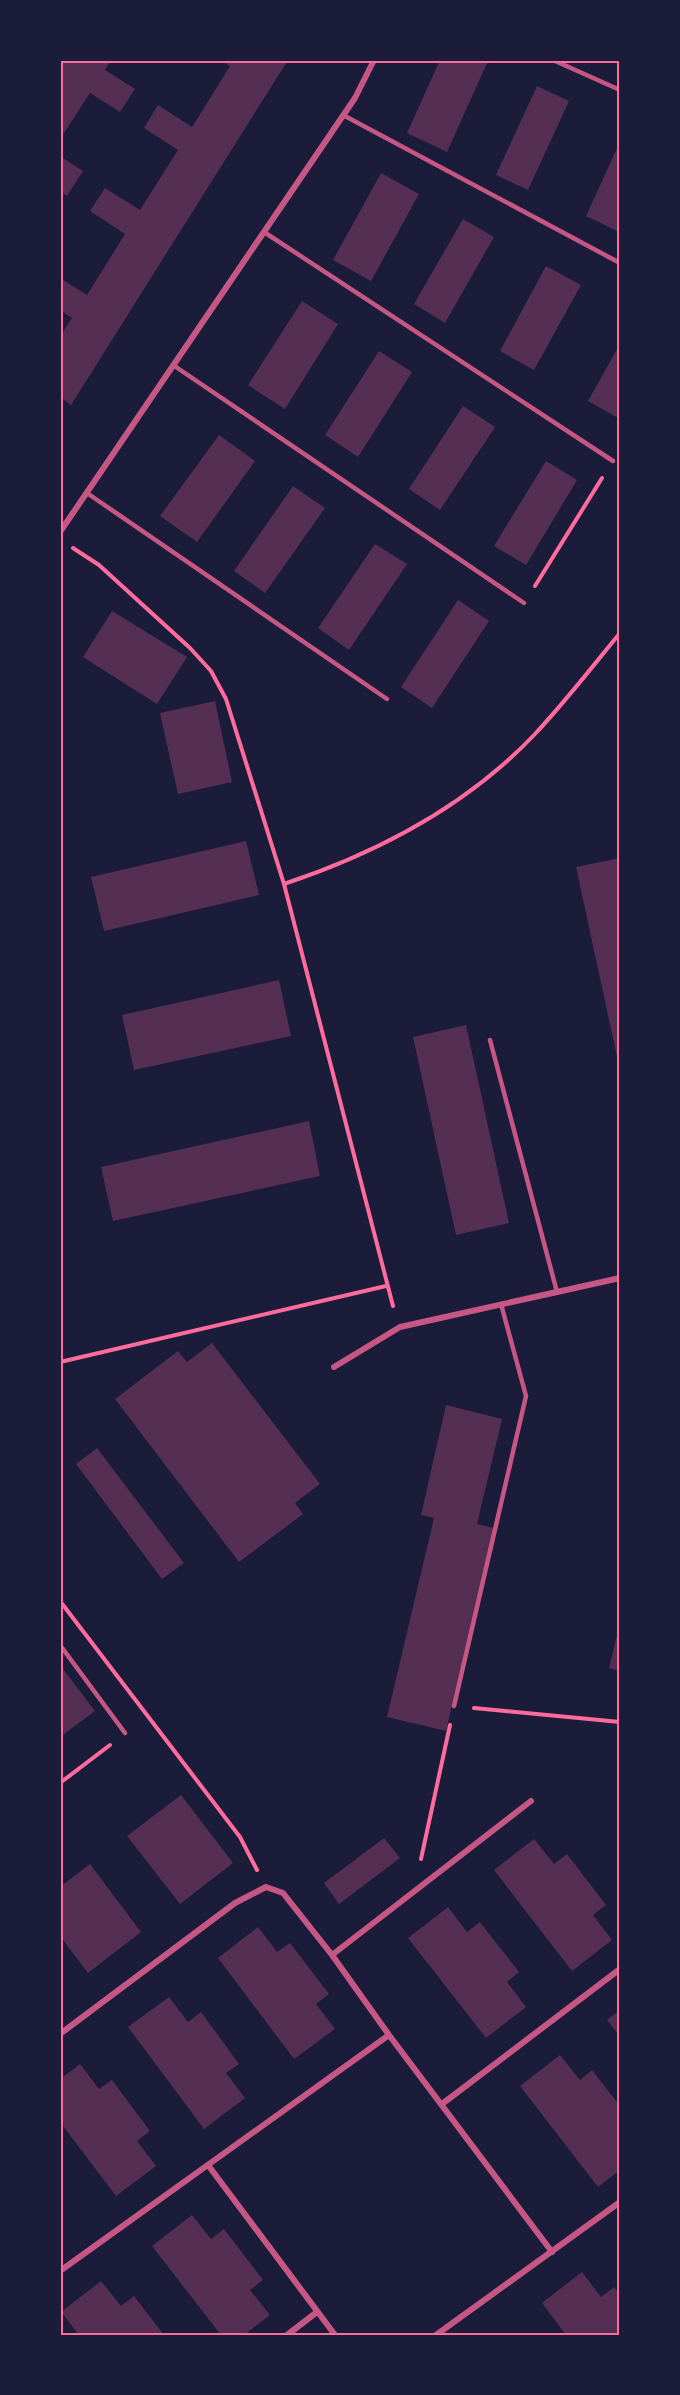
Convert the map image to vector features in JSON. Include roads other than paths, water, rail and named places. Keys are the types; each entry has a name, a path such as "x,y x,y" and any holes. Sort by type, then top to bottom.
{"street":[{"path":"60,532 355,98 374,60"},
{"path":"334,1367 400,1327 620,1278"},
{"path":"332,1955 531,1801"},
{"path":"60,2034 235,1904 266,1887 282,1893 332,1955 389,2035 552,2252"},
{"path":"442,2104 620,1969"},
{"path":"60,2271 389,2035"},
{"path":"208,2165 335,2335"},
{"path":"436,2335 620,2202"},
{"path":"287,2335 317,2312"}],"lane":[{"path":"553,60 620,90"},
{"path":"343,115 620,263"},
{"path":"264,232 613,460"},
{"path":"174,365 524,603"},
{"path":"87,493 387,699"},
{"path":"490,1040 557,1292"},
{"path":"454,1706 526,1396 501,1304"},
{"path":"60,1645 125,1733"}]}
